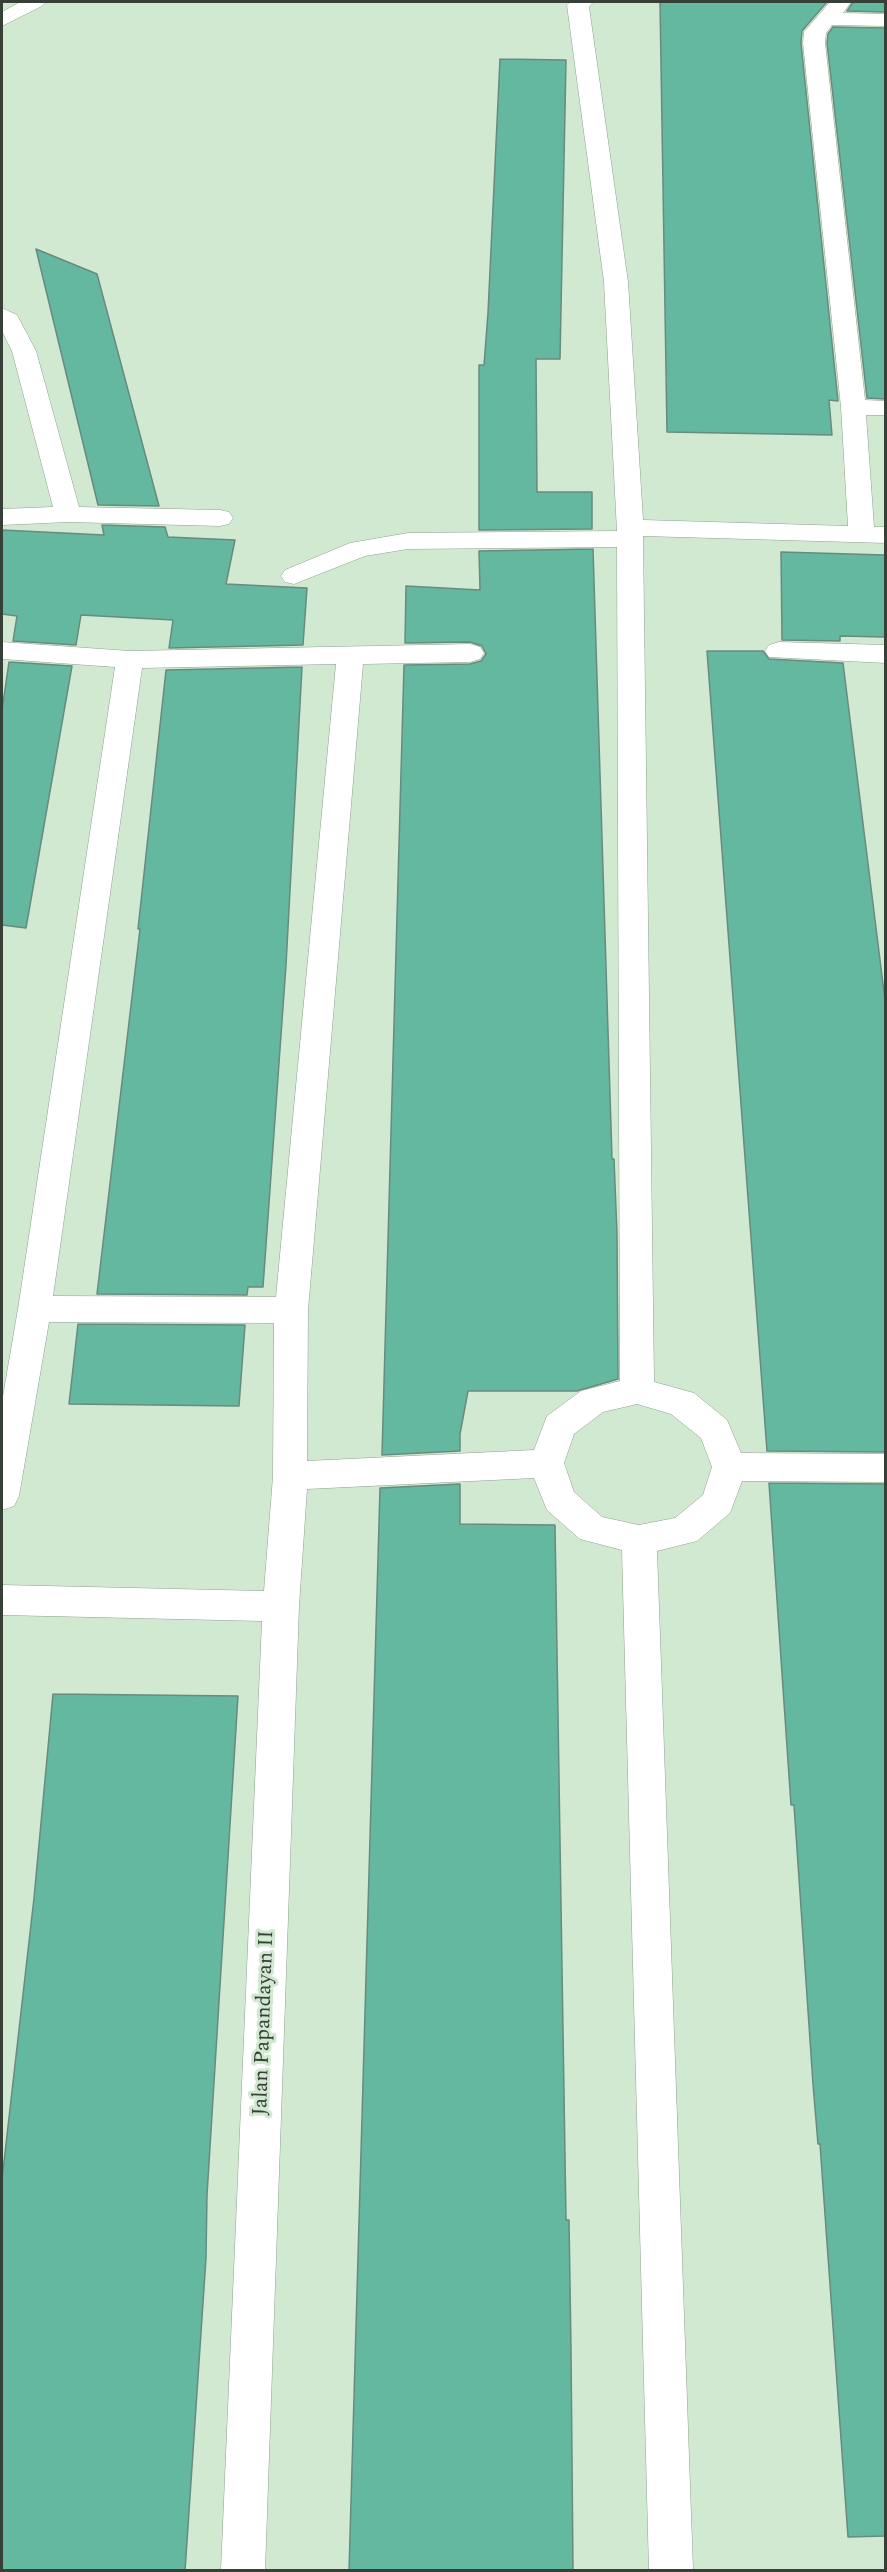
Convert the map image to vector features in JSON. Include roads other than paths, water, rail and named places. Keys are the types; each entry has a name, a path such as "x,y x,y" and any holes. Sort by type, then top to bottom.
{"street":[{"path":"2,20 35,2"},
{"path":"578,2 616,282 630,533 638,1391"},
{"path":"294,576 359,549 408,541 630,533 874,534 853,407 814,43 815,32 841,2"},
{"path":"826,19 885,20"},
{"path":"2,315 8,320 24,351 44,432 68,514"},
{"path":"853,407 885,408"},
{"path":"2,517 68,514 220,518"},
{"path":"2,650 130,660 470,653"},
{"path":"779,651 885,654"},
{"name":"Jalan Papandayan II","path":"243,2571 281,1606 290,1476 291,1310 350,656"},
{"path":"4,1476 35,1309 130,660"},
{"path":"35,1309 291,1310"},
{"path":"638,1391 682,1403 715,1430 729,1467 718,1503 685,1531 639,1540 592,1528 558,1500 547,1463 559,1426 593,1401 638,1391"},
{"path":"290,1476 547,1463"},
{"path":"729,1467 885,1468"},
{"path":"639,1540 671,2571"},
{"path":"2,1600 281,1606"}]}
